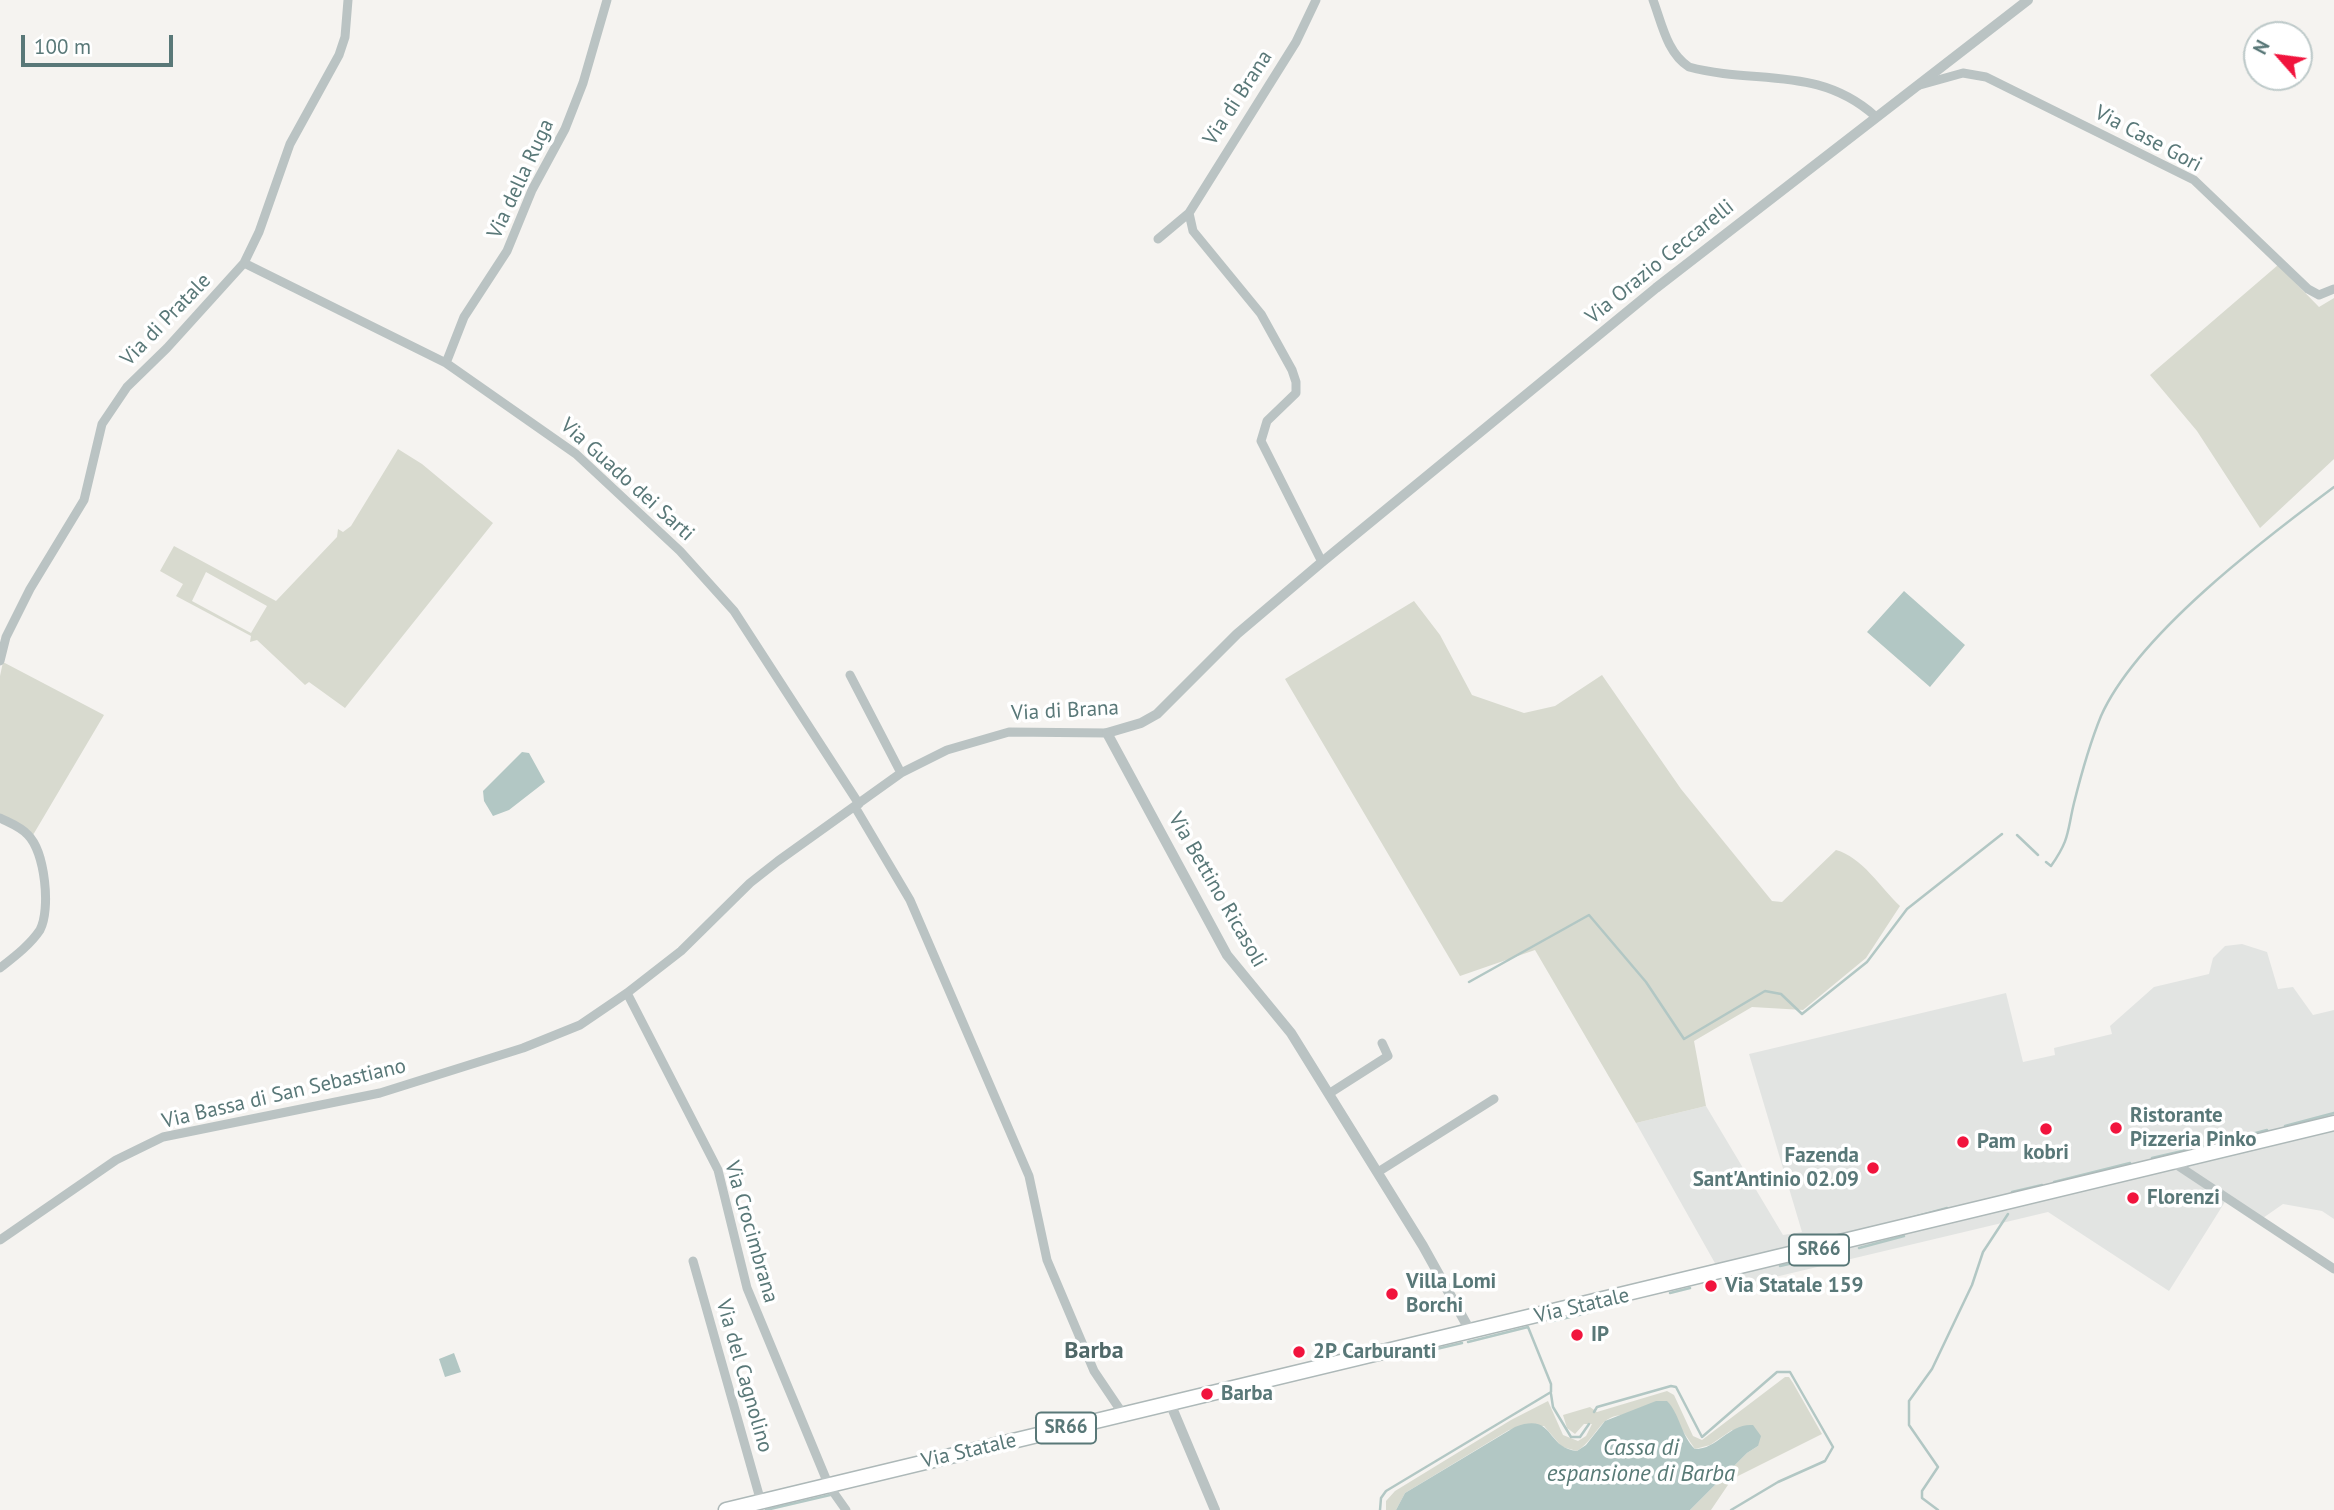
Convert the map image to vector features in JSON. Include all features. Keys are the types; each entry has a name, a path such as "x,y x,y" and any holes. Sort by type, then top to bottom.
{"main road":[{"name":"Via Statale","path":"829,1486 2334,1124"},
{"name":"SR66","path":"726,1510 829,1486"}],"street":[{"name":"Via di Pratale","path":"0,661 6,637 30,589 84,500 103,424 127,387 167,348 244,263 259,232 290,144 339,55 345,37 348,0"},
{"name":"Via della Ruga","path":"446,363 464,317 507,251 532,190 565,129 583,83 607,0"},
{"name":"Via di Brana","path":"1158,239 1189,213 1296,42 1315,0"},
{"path":"1653,0 1671,49 1679,61 1689,67 1812,82 1852,97 1875,116"},
{"name":"Via Orazio Ceccarelli","path":"1322,562 1656,288 2028,0"},
{"name":"Via Case Gori","path":"1915,86 1963,73 1986,77 2194,180 2308,289 2319,295 2334,289"},
{"path":"1189,213 1193,231 1251,299 1295,377 1297,387 1293,397 1266,421 1261,441 1322,562"},
{"name":"Via Guado dei Sarti","path":"244,263 446,363 558,439 680,551 734,611 857,805"},
{"name":"Via di Brana","path":"857,805 901,773 947,750 1009,732 1107,733 1141,723 1157,714 1237,634 1322,562"},
{"path":"850,675 901,773"},
{"name":"Via Bettino Ricasoli","path":"1107,733 1227,955 1291,1033 1330,1093 1423,1246 1468,1327 1468,1333"},
{"path":"857,805 915,912 1029,1176 1051,1270 1094,1371 1123,1415"},
{"name":"Via Bassa di San Sebastiano","path":"0,1240 116,1160 163,1138 342,1103 443,1076 523,1048 580,1024 627,993 681,951 750,883 857,805"},
{"path":"0,818 26,832 34,844 46,908 43,924 33,938 0,968"},
{"name":"Via Crocimbrana","path":"627,993 718,1170 747,1288 829,1486 846,1510"},
{"path":"1330,1093 1388,1056 1382,1043"},
{"path":"1378,1172 1494,1099"},
{"path":"2174,1163 2334,1269"},
{"name":"Via del Cagnolino","path":"693,1261 761,1502"},
{"path":"1170,1403 1215,1510"}],"shaded area":[{"path":"2278,265 2319,307 2334,298 2334,459 2260,528 2197,431 2150,375"},
{"path":"398,449 422,464 493,523 345,708 309,682 305,685 257,640 250,642 251,636 176,596 183,584 160,571 174,546 276,601 337,537 338,529 343,532 351,526","holes":["206,572 267,606 251,633 192,601"]},
{"path":"1414,601 1440,635 1472,695 1524,713 1555,706 1602,675 1681,789 1772,901 1782,902 1836,850 1863,866 1900,906 1866,958 1803,1010 1752,1007 1694,1041 1706,1106 1636,1123 1535,950 1460,976 1285,679"},
{"path":"3,662 104,715 33,835 0,816 0,676"},
{"path":"2242,944 2267,952 2278,989 2293,987 2313,1015 2334,1010 2334,1219 2322,1211 2283,1204 2263,1218 2228,1197 2169,1291 2048,1212 1729,1288 1636,1123 1706,1106 1783,1235 1802,1232 1749,1054 2006,993 2023,1062 2055,1055 2054,1048 2112,1034 2110,1026 2154,987 2209,974 2213,958 2225,946"},
{"path":"1785,1377 1789,1377 1793,1383 1822,1434 1732,1479 1711,1510 1690,1510 1747,1453 1758,1446 1732,1430 1710,1445 1695,1449 1682,1430 1642,1417 1621,1415 1603,1423 1577,1451 1562,1447 1544,1426 1509,1430 1405,1493 1396,1510 1386,1510 1386,1501 1395,1491 1511,1420 1548,1401 1563,1435 1578,1441 1586,1436 1592,1424 1584,1424 1575,1434 1567,1428 1563,1415 1590,1407 1597,1412 1667,1391 1674,1395 1693,1436 1702,1440"}],"water":[{"path":"1904,591 1965,645 1930,687 1867,632"},
{"path":"522,752 529,753 545,782 509,810 493,816 484,801 483,791"},
{"path":"454,1353 461,1372 445,1377 439,1359"},
{"name":"Cassa di espansione di Barba","path":"1656,1401 1667,1401 1695,1449 1710,1445 1745,1425 1753,1425 1761,1436 1758,1446 1747,1453 1690,1510 1396,1510 1405,1493 1515,1427 1537,1424 1544,1427 1559,1444 1577,1451 1586,1445 1605,1421"}],"waterway":[{"path":"2046,862 2051,866 2065,842 2093,737 2118,685 2143,653 2204,591 2334,487"},
{"path":"1469,982 1589,915 1646,982 1684,1039 1765,991 1781,994 1802,1014 1867,962 1907,909 2002,834"},
{"path":"2017,835 2038,855"},
{"path":"2285,1126 2334,1113"},
{"path":"2229,1140 2267,1130"},
{"path":"2152,1158 2217,1143"},
{"path":"2054,1182 2130,1163"},
{"path":"2012,1192 2042,1185"},
{"path":"1907,1219 1947,1208"},
{"path":"1938,1510 1922,1498 1922,1491 1938,1467 1909,1425 1909,1401 1932,1369 1972,1285 1983,1252 2008,1214"},
{"path":"1859,1248 1904,1236"},
{"path":"1780,1266 1847,1251"},
{"path":"1670,1293 1690,1288"},
{"path":"1553,1321 1596,1311"},
{"path":"1380,1510 1381,1498 1386,1491 1551,1392 1551,1384 1528,1327 1468,1342"},
{"path":"1415,1354 1462,1343"},
{"path":"1594,1412 1597,1407 1671,1386 1676,1387 1702,1437 1777,1372 1790,1372 1833,1447 1825,1461 1778,1482 1731,1510"},
{"path":"1551,1394 1553,1407 1571,1437 1580,1437 1589,1424"},
{"path":"766,1510 830,1495"}],"place":[{"name":"Ristorante Pizzeria Pinko","path":"2116,1128"},
{"name":"kobri","path":"2046,1129"},
{"name":"Pam","path":"1963,1142"},
{"name":"Fazenda Sant'Antinio 02.09","path":"1873,1168"},
{"name":"Florenzi","path":"2133,1198"},
{"name":"Via Statale 159","path":"1711,1286"},
{"name":"Villa Lomi Borchi","path":"1392,1294"},
{"name":"IP","path":"1577,1335"},
{"name":"2P Carburanti","path":"1299,1352"},
{"name":"Barba","path":"1207,1394"}],"district":[{"name":"Barba","path":"1094,1351"}]}
